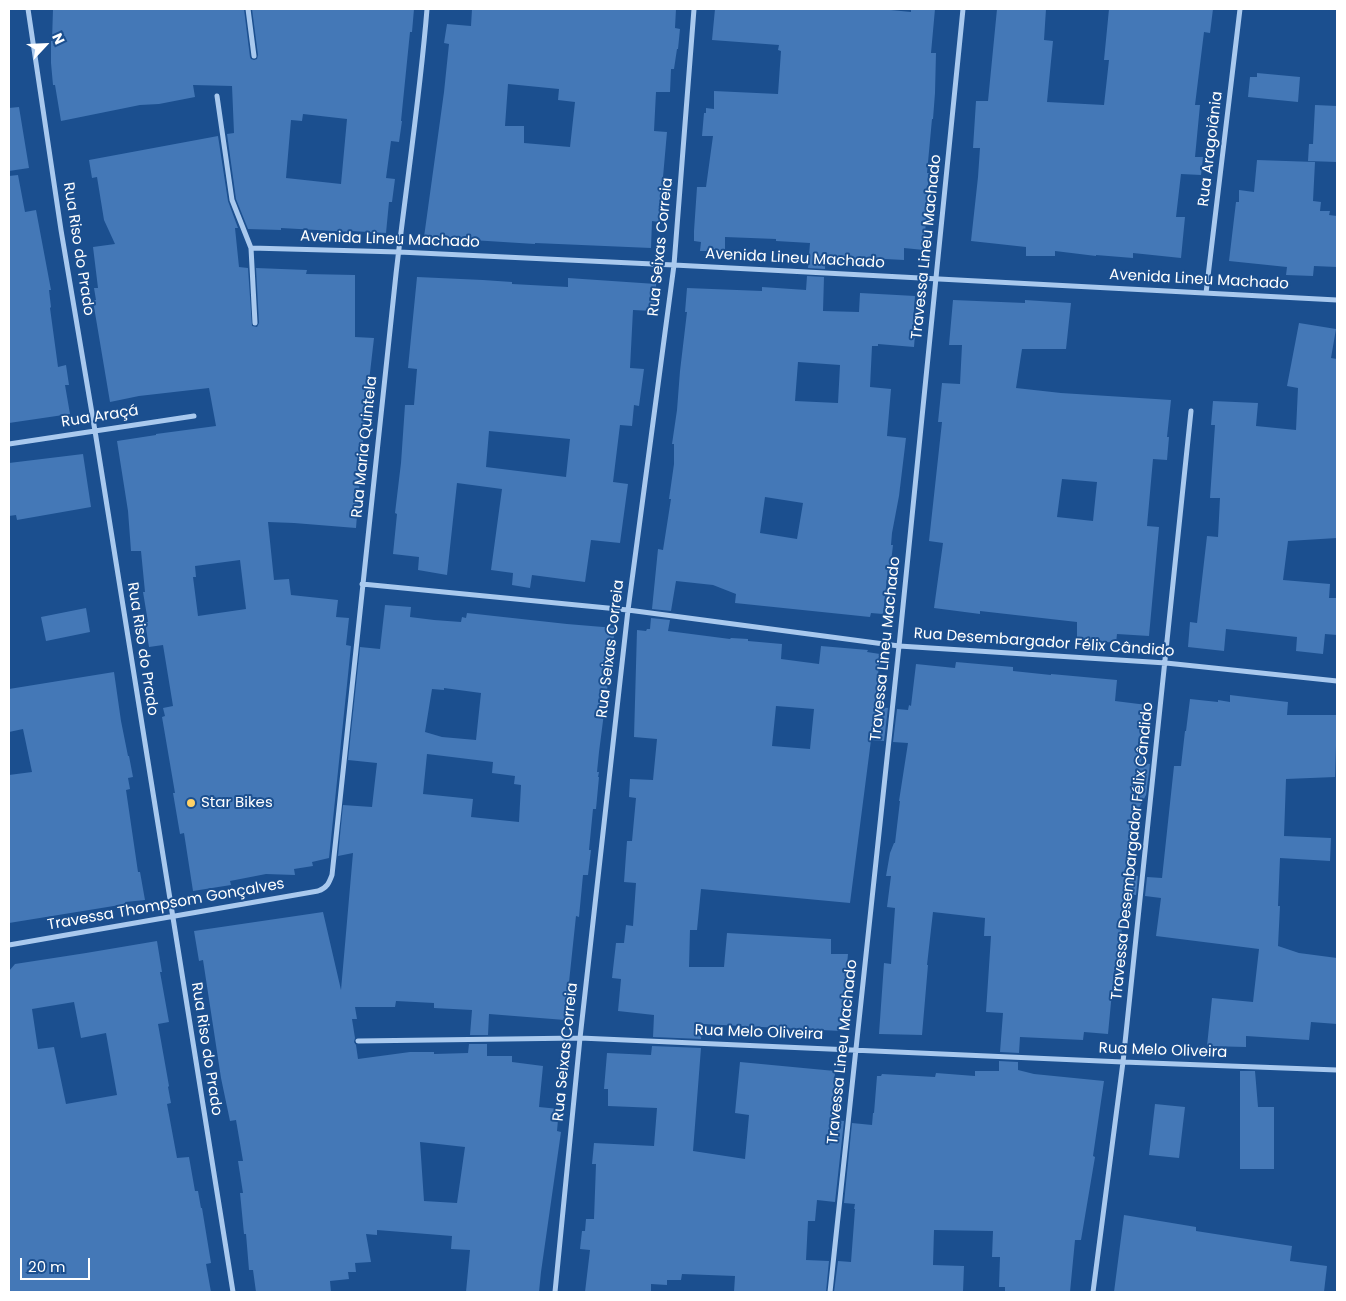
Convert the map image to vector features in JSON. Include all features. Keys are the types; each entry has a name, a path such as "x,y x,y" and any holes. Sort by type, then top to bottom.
{"street":[{"name":"Rua Riso do Prado","path":"28,9 61,230 233,1292"},
{"path":"248,9 254,56"},
{"name":"Rua Maria Quintela","path":"326,887 332,875 362,584 427,9"},
{"name":"Rua Seixas Correia","path":"555,1292 580,1038 628,610 674,265 694,9"},
{"name":"Travessa Lineu Machado","path":"830,1292 899,646 963,9"},
{"name":"Rua Aragoiânia","path":"1206,293 1240,9"},
{"path":"217,96 232,200 250,248 254,323"},
{"name":"Avenida Lineu Machado","path":"250,248 399,252 674,265 1337,300"},
{"name":"Travessa Desembargador Félix Cândido","path":"1092,1292 1123,1062 1191,412"},
{"name":"Rua Araçá","path":"9,444 194,416"},
{"name":"Rua Desembargador Félix Cândido","path":"362,584 628,610 899,646 1166,663 1337,681"},
{"name":"Travessa Thompsom Gonçalves","path":"9,946 318,891 326,887"},
{"name":"Rua Melo Oliveira","path":"358,1041 580,1038 1337,1070"}],"building":[{"path":"53,9 244,9 250,57 254,60 257,59 258,55 252,9 414,9 399,142 391,141 386,178 395,179 392,202 389,202 386,233 281,228 281,230 248,229 236,199 227,134 234,133 232,86 193,85 195,97 159,104 140,105 61,121 55,85 53,85","holes":["303,114 347,119 341,184 286,178 291,120 302,121"]},
{"path":"472,9 676,9 675,28 680,29 674,69 671,69 670,92 656,92 654,131 667,132 659,222 652,221 651,248 535,244 424,237 444,92 449,44 444,43 447,24 471,26","holes":["508,84 559,89 558,100 575,102 570,147 524,143 524,126 505,126"]},
{"path":"715,9 881,9 911,12 911,9 935,9 931,53 936,53 935,93 927,173 929,173 924,250 904,248 904,260 867,258 866,263 825,261 825,269 808,268 810,243 776,241 776,239 725,237 725,251 700,251 701,242 694,241 697,187 706,187 713,136 702,136 706,108 714,109 714,91 778,94 781,51 778,50 779,45 712,40"},
{"path":"997,9 1046,9 1044,40 1053,41 1047,102 1104,105 1109,60 1104,60 1109,9 1213,9 1210,33 1204,32 1195,105 1200,105 1195,157 1203,157 1201,175 1181,174 1176,217 1185,217 1181,258 1133,253 1133,258 1096,256 1055,251 1055,256 1026,256 1026,247 971,241 980,148 973,148 976,101 988,101"},
{"path":"1257,73 1300,77 1298,102 1248,97 1250,77 1257,77"},
{"path":"1315,105 1337,106 1337,162 1308,161 1309,144 1313,144"},
{"path":"19,107 29,168 9,171 9,108"},
{"path":"218,136 228,201 238,228 235,228 239,267 248,268 252,326 257,327 259,323 256,268 307,270 306,274 355,275 355,337 374,338 365,416 356,528 268,522 274,580 289,579 291,595 338,600 336,617 349,618 346,645 351,646 329,858 312,862 313,866 294,869 295,875 266,874 230,881 231,885 193,891 184,833 180,834 162,717 165,716 163,708 173,706 163,645 149,647 145,622 148,622 143,592 145,592 141,551 131,551 128,511 117,441 216,426 209,388 139,396 110,402 93,301 96,300 94,288 98,288 93,247 115,244 104,220 97,177 92,178 89,160","holes":["240,560 246,609 198,616 193,577 196,577 195,566"]},
{"path":"1257,160 1315,162 1313,201 1321,202 1320,211 1330,211 1329,215 1337,216 1337,267 1314,266 1313,276 1286,275 1287,267 1229,261 1236,202 1239,202 1239,190 1254,192"},
{"path":"18,175 25,212 36,210 51,290 49,290 50,308 58,367 66,365 69,385 65,385 70,414 9,423 9,176"},
{"path":"807,276 824,277 823,311 859,312 860,293 915,296 913,322 916,322 914,347 878,344 878,346 872,346 870,387 891,389 887,436 906,438 899,496 892,533 891,545 893,545 883,614 871,613 870,617 735,603 736,594 713,585 676,581 671,611 652,609 658,549 663,550 671,499 669,499 674,464 674,444 672,444 687,312 685,312 687,288 762,291 762,287 806,290","holes":["798,362 840,365 838,403 795,401","765,497 803,503 797,539 760,533"]},
{"path":"417,277 568,287 568,278 656,284 653,311 633,310 630,368 644,369 639,406 634,405 632,426 620,425 613,482 628,484 620,543 591,540 585,582 532,575 530,588 512,585 513,573 491,570 502,489 457,483 447,575 418,570 419,557 393,554 405,405 414,405 417,369 408,368","holes":["489,431 570,439 566,477 486,467"]},
{"path":"953,300 1025,303 1025,300 1071,303 1066,349 1022,349 1016,388 1061,393 1171,400 1167,437 1169,437 1167,460 1153,459 1147,526 1159,527 1149,636 1117,634 1116,643 1077,639 1077,622 934,608 943,543 929,541 942,422 938,422 942,383 960,384 962,345 949,345","holes":["1062,479 1097,482 1093,521 1057,517"]},
{"path":"1299,323 1336,329 1331,358 1337,359 1337,538 1288,541 1283,580 1330,584 1329,598 1337,598 1337,635 1325,634 1323,654 1296,651 1297,637 1226,629 1224,651 1188,647 1190,622 1197,623 1207,536 1218,537 1220,498 1210,498 1215,425 1211,425 1213,401 1258,403 1256,426 1296,430 1298,388 1287,386"},
{"path":"83,454 91,507 17,520 16,515 9,516 9,463"},
{"path":"385,605 411,607 410,617 434,620 461,622 462,617 466,618 467,613 615,628 599,752 597,772 599,772 599,777 596,809 593,809 588,875 583,875 579,917 576,916 565,1020 489,1014 488,1035 470,1035 472,1010 434,1008 434,1003 396,1001 395,1007 355,1007 357,1019 352,1019 358,1059 410,1052 434,1052 434,1054 468,1053 469,1044 487,1044 487,1056 512,1056 512,1062 543,1066 539,1107 559,1109 557,1131 561,1132 539,1292 466,1292 470,1250 451,1249 452,1236 377,1230 377,1235 366,1234 371,1262 355,1263 356,1272 348,1272 349,1279 330,1281 331,1292 256,1292 253,1270 249,1270 240,1193 243,1193 238,1161 243,1161 236,1120 230,1121 221,1078 203,960 199,961 194,931 323,912 341,990 353,853 338,856 343,805 372,807 377,763 348,760 360,647 380,649","holes":["444,688 481,693 476,740 442,737 425,732 432,689 444,690","427,754 493,762 492,773 515,776 514,784 521,785 519,822 471,817 473,799 423,794","420,1142 465,1147 457,1203 424,1201"]},
{"path":"86,608 90,632 46,641 41,617"},
{"path":"651,618 670,620 668,631 782,644 781,659 819,664 821,646 868,650 867,652 880,654 875,707 888,708 884,741 871,740 850,903 701,889 697,930 690,930 689,967 724,967 727,933 831,939 831,954 848,954 841,1031 702,1024 701,1039 653,1037 654,1015 618,1011 621,979 612,978 616,943 624,943 626,925 633,926 636,883 624,882 627,841 632,841 636,798 629,797 630,779 653,780 657,739 634,737 637,630 646,631 650,629","holes":["776,706 814,709 810,749 772,746"]},
{"path":"956,662 1013,667 1013,671 1117,680 1115,701 1147,705 1141,763 1150,764 1146,795 1138,810 1132,812 1125,874 1138,876 1136,895 1126,894 1117,971 1114,971 1108,1034 1084,1032 1083,1040 1020,1037 1019,1053 1000,1052 1003,1013 986,1012 991,936 984,936 985,918 933,912 922,1035 879,1034 884,963 891,964 895,908 887,907 891,876 886,876 890,853 895,843 908,743 893,742 897,709 908,710 909,705 911,706 916,664 955,668"},
{"path":"114,672 121,721 133,777 128,778 130,789 126,790 138,872 140,872 145,900 9,923 9,775 32,772 23,729 9,732 9,689"},
{"path":"1230,695 1288,702 1287,715 1337,715 1335,777 1286,779 1284,836 1331,838 1330,861 1280,858 1278,946 1299,953 1337,958 1337,1024 1311,1022 1309,1040 1246,1036 1246,1047 1207,1046 1212,998 1253,1002 1259,949 1156,936 1161,898 1145,896 1147,877 1162,878 1174,766 1181,766 1190,699 1230,702"},
{"path":"157,941 162,972 160,972 169,1022 158,1024 171,1103 167,1104 177,1158 189,1157 195,1191 198,1191 202,1208 211,1263 206,1264 211,1292 9,1292 9,971 15,964","holes":["74,1002 81,1038 106,1033 117,1095 66,1104 54,1047 38,1049 32,1009"]},
{"path":"652,1046 701,1048 693,1151 745,1159 749,1115 735,1113 740,1062 835,1071 832,1121 844,1121 835,1202 817,1200 815,1221 808,1221 806,1260 829,1261 826,1292 734,1292 735,1276 682,1274 681,1280 667,1280 667,1285 651,1284 651,1292 585,1292 590,1250 580,1249 582,1231 585,1231 586,1219 594,1219 596,1164 592,1164 594,1143 654,1146 657,1108 608,1106 608,1089 604,1089 607,1053 651,1055"},
{"path":"999,1061 1018,1062 1018,1070 1034,1074 1104,1081 1093,1156 1095,1157 1081,1240 1075,1240 1070,1292 1005,1292 1005,1287 999,1287 1000,1257 992,1257 993,1231 934,1230 933,1265 964,1266 963,1292 834,1292 838,1261 851,1262 855,1204 844,1203 852,1123 872,1125 877,1076 882,1074 935,1077 936,1073 975,1076 975,1071 999,1071"},
{"path":"1240,1071 1255,1071 1258,1107 1274,1107 1274,1169 1240,1169"},
{"path":"1155,1104 1185,1107 1179,1158 1149,1155"},
{"path":"1124,1215 1196,1227 1196,1231 1292,1246 1290,1261 1327,1266 1324,1292 1114,1292"}],"place":[{"name":"Star Bikes","path":"191,803"}]}
